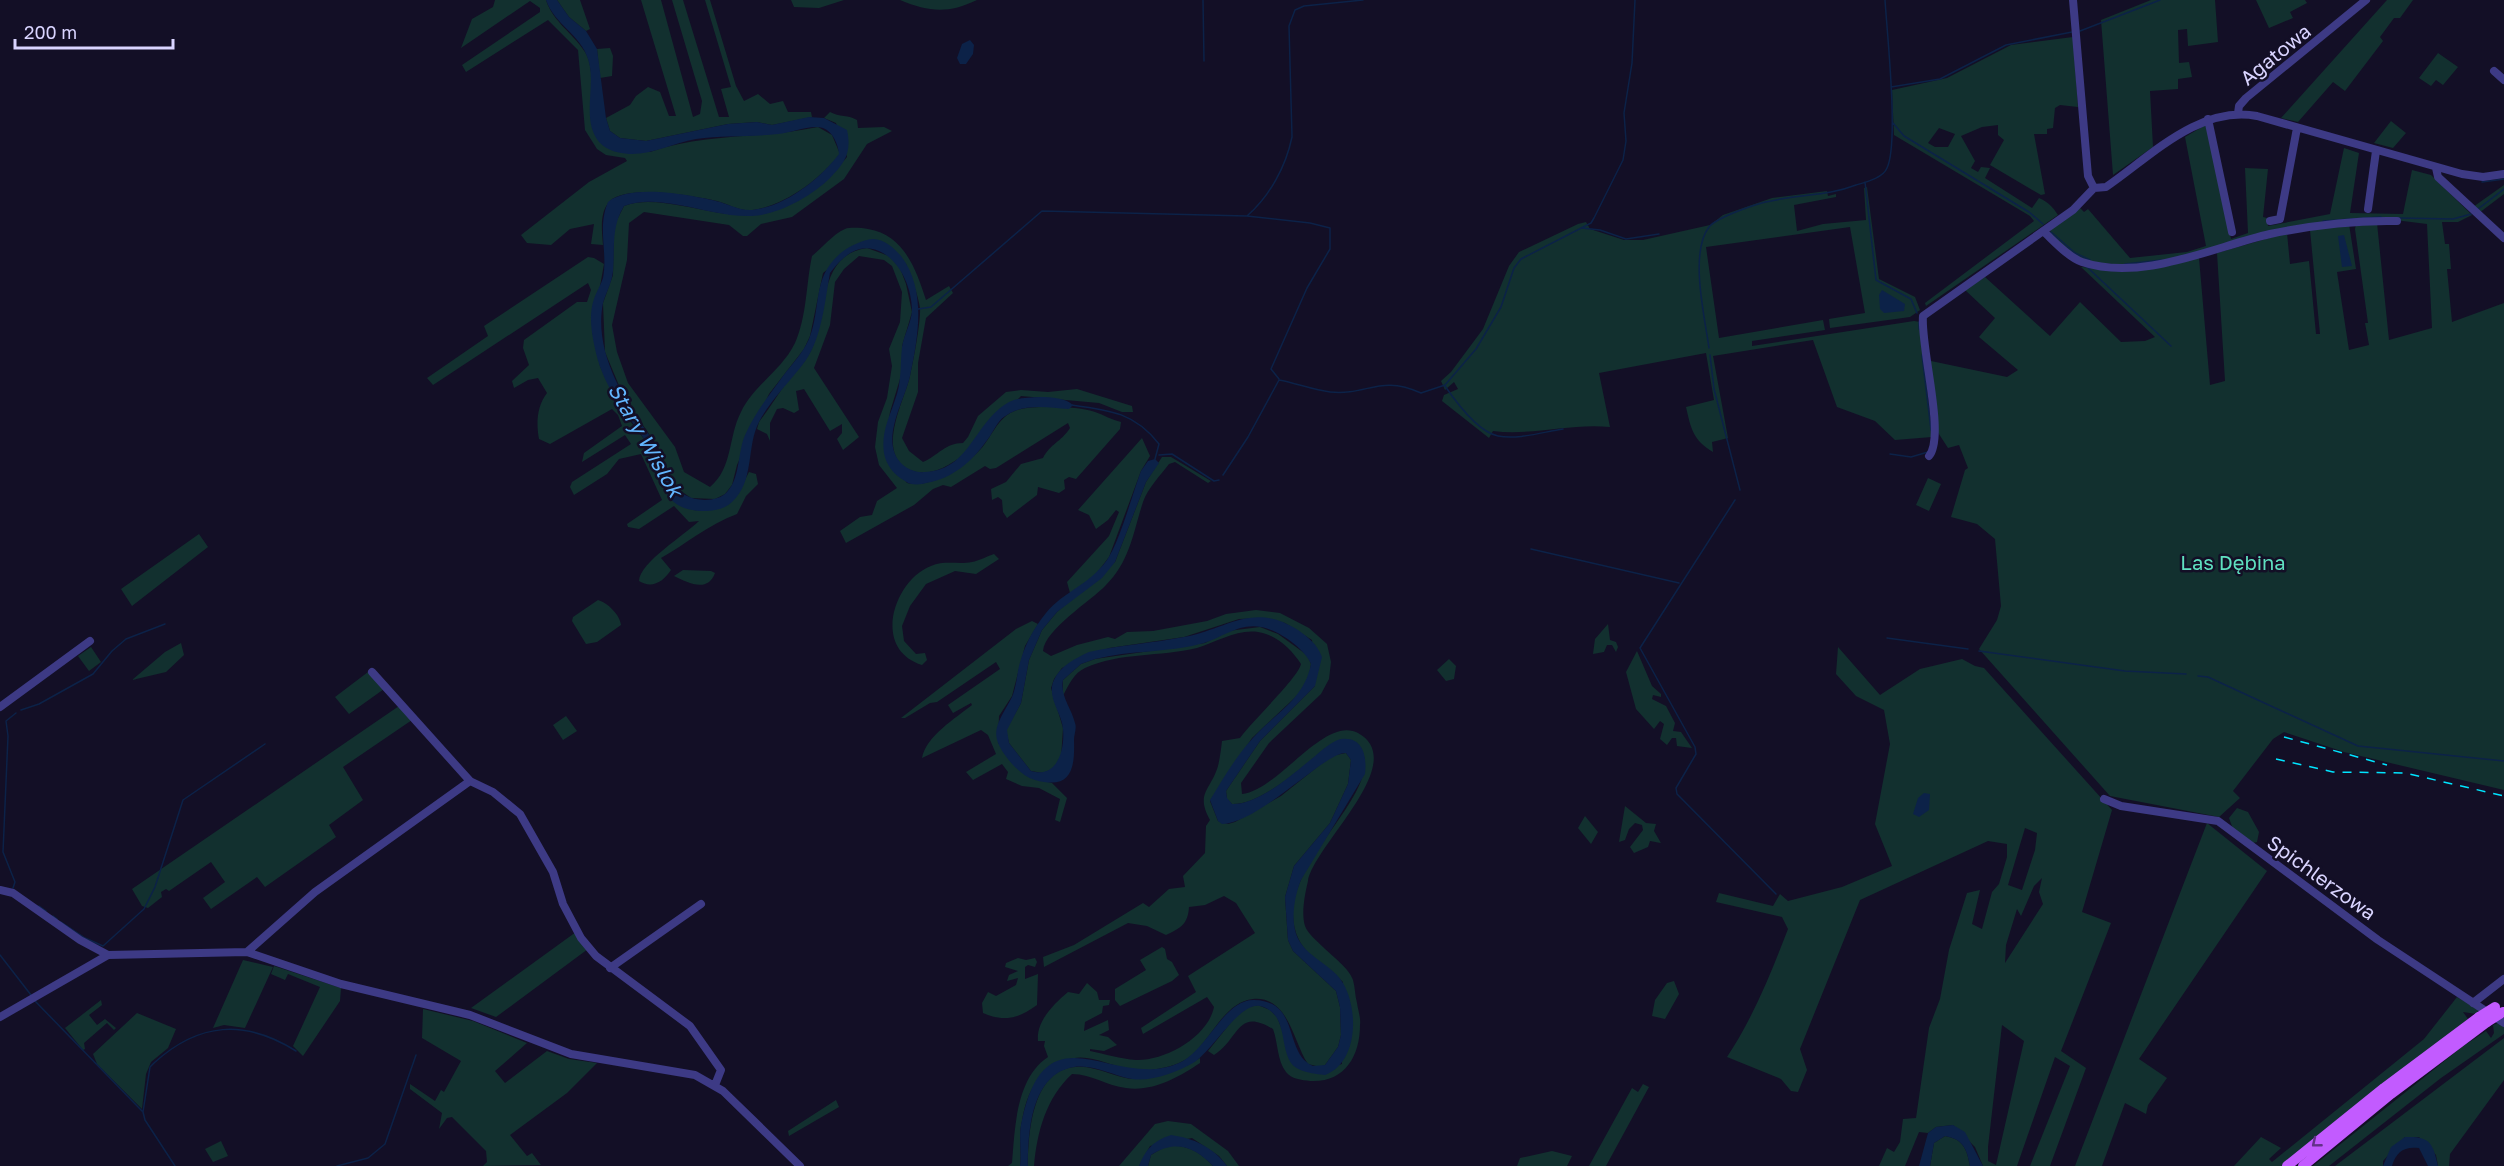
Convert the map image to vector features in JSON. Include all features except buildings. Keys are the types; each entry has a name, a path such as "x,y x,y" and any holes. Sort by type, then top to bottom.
{"main road":[{"path":"2287,1166 2384,1088 2501,1008"},
{"path":"2303,1166 2483,1020"}],"street":[{"path":"2073,0 2088,176 2094,188"},
{"name":"Agatowa","path":"2238,113 2239,106 2246,98 2366,0"},
{"path":"2494,71 2504,80"},
{"path":"1929,456 1935,447 1935,423 1923,316 2084,201 2094,188 2106,187 2187,130 2208,119 2238,113 2257,116 2436,168 2472,176 2504,174"},
{"path":"2208,119 2232,232"},
{"path":"2270,221 2280,219 2297,128"},
{"path":"2368,209 2376,151"},
{"path":"2436,168 2438,177 2502,232"},
{"path":"2043,231 2082,262 2118,267 2187,260 2267,235 2343,221 2397,221"},
{"path":"0,707 90,641"},
{"path":"372,672 470,780 493,792 520,814 553,872 563,904 581,938 610,968 690,1026 721,1070 715,1085"},
{"path":"247,952 315,892 470,780"},
{"name":"Spichlerzowa","path":"2104,799 2121,806 2218,821 2378,940 2504,1023"},
{"path":"0,890 14,893 75,937 108,955"},
{"path":"610,968 701,904"},
{"path":"0,1017 108,955 247,952 341,984 470,1015 571,1054 685,1072 715,1085 800,1166"},
{"path":"2473,1003 2504,979"}],"green space":[{"path":"495,0 546,0 553,15 580,45 588,59 592,78 593,130 650,152 691,142 818,127 832,135 840,154 823,173 801,190 778,203 765,207 744,210 694,196 631,193 618,196 606,205 602,222 603,245 591,244 594,224 570,229 551,245 527,243 521,235 589,182 627,161 625,158 606,155 597,149 585,130 578,50 548,20 466,72 462,65 540,12 540,8 530,1 461,48 472,19 493,7"},
{"path":"557,0 580,0 590,29 586,31 569,17"},
{"path":"641,0 661,0 693,117 700,114 702,101 672,0 683,0 719,117 729,117 721,89 731,87 705,0 710,0 736,86 744,101 758,94 770,104 783,101 788,112 811,112 812,117 772,125 757,122 728,124 646,141 620,138 610,131 606,118 630,105 636,96 648,87 660,92 669,116 676,116"},
{"path":"791,0 844,0 819,8 794,7"},
{"path":"900,0 977,0 957,8 939,10 920,7"},
{"path":"2151,0 2215,0 2218,42 2188,46 2187,29 2178,30 2179,63 2189,62 2192,77 2178,79 2178,89 2150,91 2153,147 2113,175 2101,20"},
{"path":"2256,0 2305,0 2307,3 2290,12 2293,18 2269,28"},
{"path":"2387,0 2413,0 2400,18 2394,18 2380,37 2383,41 2345,91 2333,82 2298,122 2281,118"},
{"path":"2073,37 2078,107 2060,105 2055,108 2053,128 2047,129 2047,134 2034,134 2045,194 2041,195 1990,165 2004,140 1998,135 1998,125 1982,127 1961,136 1975,161 1971,168 1978,172 1981,167 1990,168 1985,178 2032,208 2039,198 2050,205 2058,215 1926,306 1925,303 2034,221 2030,216 1894,135 1892,90 1947,78 2011,45","holes":["1939,128 1955,134 1948,147 1935,147 1928,143"]},
{"path":"610,48 613,56 612,76 600,78 597,49"},
{"path":"2438,53 2458,67 2443,85 2436,80 2431,86 2419,78"},
{"path":"830,112 857,120 858,128 884,127 892,131 867,144 844,179 792,217 761,224 747,236 743,236 729,225 644,212 629,223 627,260 612,325 617,352 628,383 675,447 684,472 710,487 723,471 741,412 795,343 804,311 812,256 836,234 850,228 880,233 891,238 900,246 913,265 926,300 949,286 953,293 926,318 918,363 918,392 902,438 909,451 923,462 947,447 963,443 978,416 1006,392 1077,389 1132,406 1133,412 1122,412 1099,403 1021,396 972,447 943,468 928,472 913,471 901,464 895,454 894,428 910,376 920,308 906,264 864,241 823,273 810,336 804,349 769,394 737,465 732,485 725,494 715,499 691,498 674,486 659,449 623,395 605,352 603,303 613,275 614,226 624,206 639,203 661,203 742,215 773,210 801,198 825,180 847,157 836,123 824,118"},
{"path":"2391,121 2406,133 2393,148 2374,143"},
{"name":"Las Dębina","path":"2207,124 2231,239 2248,233 2245,168 2268,169 2263,217 2267,218 2268,226 2330,214 2344,148 2359,153 2350,213 2403,214 2412,170 2431,175 2472,215 2458,222 2442,222 2445,244 2449,244 2451,269 2447,269 2452,322 2504,303 2504,790 2344,752 2284,732 2273,739 2233,791 2240,798 2219,817 2110,796 1979,649 1997,620 2001,606 1995,539 1977,524 1951,517 1965,470 1968,468 1959,445 1948,448 1937,431 1930,364 1931,361 2007,377 2018,370 1979,337 1995,318 1965,290 1985,277 2050,336 2080,302 2121,342 2145,341 2155,337 2081,267 2127,270 2199,258 2210,385 2225,381 2217,253 2287,233 2290,264 2309,261 2316,334 2320,334 2310,230 2343,223 2349,224 2356,269 2337,272 2349,350 2369,345 2356,224 2377,223 2389,340 2432,328 2427,224 2395,220 2338,220 2270,232 2181,259 2126,265 2087,262 2077,258 2050,234 2051,229 2080,208 2084,212 2088,209 2130,258 2187,252 2206,246 2185,137"},
{"path":"2504,185 2504,194 2479,213 2473,207"},
{"path":"1867,187 1879,279 1915,297 1920,310 1925,307 1910,317 1830,328 1829,319 1865,313 1850,227 1706,247 1719,338 1823,320 1825,330 1752,341 1752,346 1914,321 1920,322 1932,437 1895,440 1875,421 1837,407 1813,340 1713,356 1728,438 1712,442 1713,452 1701,443 1694,433 1686,407 1714,400 1706,353 1599,373 1610,427 1595,426 1522,432 1493,431 1489,438 1442,401 1444,395 1458,389 1454,382 1445,390 1441,381 1451,372 1483,329 1509,266 1519,252 1586,222 1590,229 1624,240 1643,240 1710,225 1723,215 1772,198 1827,191 1828,196 1836,194 1836,197 1794,205 1797,231 1823,224 1866,220 1864,188"},
{"path":"867,248 889,256 900,268 912,312 902,346 903,369 890,412 884,452 907,483 926,483 962,466 977,453 999,423 1017,410 1045,407 1078,408 1121,422 1120,429 1076,479 1069,477 1064,480 1065,489 1059,493 1038,487 1037,495 1007,518 1003,512 1002,500 998,497 992,500 991,489 1006,482 1021,464 1043,458 1070,428 1068,423 996,468 990,469 985,466 951,487 943,485 933,489 914,505 846,543 840,531 860,517 872,515 877,501 897,488 879,465 875,447 878,422 887,398 892,366 889,349 900,322 902,292 892,266 884,260 859,256 844,269 835,282 830,325 814,368 859,437 843,450 837,439 842,433 842,424 830,431 804,389 796,391 799,410 794,413 783,408 777,409 770,423 770,441 767,434 757,429 759,422 786,383 811,351 827,286 833,272 840,261 851,252"},
{"path":"588,257 604,264 592,331 600,366 619,407 648,444 662,485 693,510 704,510 722,506 734,497 749,472 756,474 758,484 746,496 737,514 707,529 661,558 671,570 661,581 653,584 639,581 641,574 655,557 699,521 689,522 674,506 639,529 628,527 627,524 662,500 641,454 619,459 607,474 574,495 570,487 572,482 631,444 625,435 582,462 584,453 622,426 618,415 612,409 550,444 539,439 538,415 547,393 538,378 528,380 514,388 512,381 529,365 523,348 524,340 577,302 587,302 591,290 588,283 433,385 427,378 488,336 484,326"},
{"path":"1142,438 1150,456 1141,471 1109,557 1093,578 1070,593 1067,582 1109,536 1119,512 1116,510 1096,529 1089,515 1078,510"},
{"path":"1162,457 1171,457 1211,481 1208,483 1175,462 1169,464 1145,497 1130,546 1114,576 1060,625 1046,643 1043,651 1051,656 1077,645 1108,637 1115,639 1127,632 1153,631 1207,621 1226,614 1256,610 1280,613 1309,628 1327,644 1331,662 1329,679 1321,694 1269,743 1241,783 1242,794 1256,790 1271,781 1316,744 1345,730 1358,733 1371,746 1373,763 1367,783 1314,865 1308,881 1303,915 1308,932 1340,962 1354,983 1360,1020 1357,1048 1348,1066 1332,1078 1310,1081 1300,1080 1288,1074 1281,1062 1273,1029 1252,1021 1240,1027 1223,1048 1214,1055 1208,1051 1236,1016 1249,1007 1258,1005 1270,1010 1277,1017 1283,1032 1312,1073 1342,1064 1343,982 1303,946 1299,940 1293,914 1298,888 1311,862 1358,789 1364,767 1361,748 1327,747 1282,783 1244,803 1232,804 1227,799 1226,791 1260,741 1315,686 1312,640 1285,623 1267,618 1239,619 1184,637 1109,648 1062,668 1054,679 1051,688 1063,728 1061,759 1052,769 1043,773 1031,771 1009,743 1006,730 1021,703 1029,660 1042,630 1057,612 1115,562 1146,482"},
{"path":"1928,478 1941,484 1929,511 1916,505"},
{"path":"199,534 208,547 132,606 121,589"},
{"path":"994,554 999,559 976,574 955,571 926,584 910,606 902,626 904,641 916,654 925,653 927,660 922,665 906,657 897,645 893,630 898,599 907,585 931,566 941,563 972,562"},
{"path":"683,570 715,573 708,583 697,585 674,576"},
{"path":"598,600 613,610 621,625 597,642 586,644 572,621 573,617"},
{"path":"1032,621 1038,624 1025,646 1012,696 999,716 998,743 1038,780 1052,783 1067,798 1060,822 1055,820 1060,799 1039,788 1022,786 1006,779 1008,772 1002,764 973,780 966,772 996,754 988,735 981,730 922,758 935,735 972,705 971,703 953,713 948,705 1000,669 996,662 937,702 930,703 905,718 901,718 1016,629"},
{"path":"1608,624 1610,640 1616,642 1618,647 1616,652 1612,645 1607,645 1604,652 1593,654 1595,639"},
{"path":"1260,627 1278,634 1307,655 1311,664 1309,676 1303,690 1252,738 1210,801 1218,821 1228,824 1235,822 1281,796 1331,756 1346,753 1351,760 1348,784 1330,823 1294,866 1285,897 1288,940 1293,951 1336,991 1340,1007 1341,1035 1338,1047 1325,1065 1320,1067 1308,1064 1282,1012 1265,1000 1253,999 1241,1002 1231,1009 1189,1057 1174,1065 1139,1070 1090,1058 1071,1059 1049,1070 1034,1086 1021,1126 1020,1166 1008,1166 1012,1163 1016,1120 1023,1091 1037,1066 1048,1057 1044,1046 1045,1041 1038,1041 1040,1027 1052,1008 1068,992 1079,994 1087,983 1097,992 1099,1000 1110,1000 1109,1005 1103,1006 1102,1013 1085,1022 1084,1031 1108,1020 1109,1030 1099,1035 1108,1037 1117,1045 1104,1051 1090,1049 1090,1051 1125,1059 1147,1059 1172,1052 1194,1037 1210,1018 1214,1007 1207,997 1143,1034 1141,1028 1196,992 1188,976 1255,933 1236,903 1224,896 1205,905 1189,907 1183,925 1166,935 1147,926 1128,923 1044,967 1043,957 1074,945 1143,903 1149,907 1169,889 1185,887 1183,876 1205,853 1206,826 1210,820 1204,797 1218,766 1222,741 1240,738 1292,679 1301,664 1293,653 1277,639 1258,632 1242,632 1197,648 1112,659 1098,663 1078,673 1063,696 1063,680 1081,664 1095,659 1205,643 1228,631"},
{"path":"181,643 184,655 166,672 132,680 165,652"},
{"path":"91,647 101,662 89,671 78,656"},
{"path":"1838,647 1880,695 1920,669 1962,659 1984,668 2112,810 2082,912 2111,923 2061,1051 2086,1068 2050,1166 2030,1166 2070,1066 2055,1057 2017,1166 1983,1166 1975,1147 1953,1125 1936,1127 1928,1133 1919,1132 1905,1166 1879,1166 1887,1148 1894,1152 1900,1142 1903,1119 1916,1118 1929,1028 1940,999 1949,950 1967,893 1980,890 1972,924 1982,929 1992,892 1999,884 2007,857 2007,844 1988,841 1860,900 1800,1049 1807,1070 1798,1092 1791,1091 1781,1079 1727,1057 1753,1011 1788,929 1782,917 1716,902 1719,893 1773,906 1780,894 1788,901 1842,887 1892,866 1875,824 1890,744 1884,710 1856,696 1836,674","holes":["2025,828 2037,833 2035,850 2022,890 2008,885","2042,878 2039,892 2043,904 2005,963 2006,945 2017,909 2021,916 2034,886","2002,1025 2024,1041 1996,1165 1988,1161"]},
{"path":"1637,651 1652,686 1661,694 1661,697 1653,695 1652,699 1666,706 1675,723 1673,731 1681,732 1692,748 1677,746 1676,738 1672,738 1667,745 1660,739 1664,724 1660,721 1654,729 1636,709 1626,672"},
{"path":"1449,659 1456,666 1454,679 1446,681 1437,670"},
{"path":"368,672 384,689 349,714 335,697"},
{"path":"399,706 412,720 343,767 363,800 329,825 336,837 265,887 257,877 211,909 203,898 225,882 211,862 169,891 166,889 161,892 162,897 148,908 142,906 132,889"},
{"path":"566,716 577,731 563,740 553,725"},
{"path":"1625,806 1646,823 1656,824 1654,831 1661,843 1650,841 1648,847 1634,853 1630,847 1643,830 1642,825 1635,823 1629,829 1625,840 1619,842"},
{"path":"2237,808 2248,812 2259,832 2257,842 2253,843 2233,829 2229,818"},
{"path":"1585,816 1598,832 1591,844 1578,828"},
{"path":"2207,823 2267,871 2139,1059 2167,1078 2148,1105 2146,1114 2125,1103 2102,1166 2075,1166"},
{"path":"576,932 588,949 496,1017 471,1008"},
{"path":"1162,947 1165,949 1167,959 1172,962 1179,975 1172,981 1120,1006 1115,1000 1115,989 1146,970 1140,960"},
{"path":"1018,958 1026,960 1035,958 1037,962 1035,967 1028,965 1025,967 1025,979 1038,974 1037,1005 1011,1018 998,1018 983,1013 982,1003 988,992 996,996 1016,985 1018,978 1007,981 1009,975 1018,971 1005,967 1006,963"},
{"path":"243,960 273,967 245,1028 224,1025 213,1028"},
{"path":"274,966 341,988 340,1001 303,1056 293,1046 320,987 288,974 285,980 271,974"},
{"path":"1674,981 1679,994 1665,1019 1652,1016 1655,1000 1667,983"},
{"path":"2457,997 2479,1010 2476,1014 2463,1012 2468,1019 2282,1166 2234,1166 2261,1137 2281,1148 2269,1159 2272,1162 2424,1039"},
{"path":"101,1000 102,1005 89,1015 97,1025 105,1019 116,1028 114,1030 107,1023 84,1043 85,1049 83,1050 65,1028"},
{"path":"423,1009 473,1021 527,1043 495,1071 505,1083 547,1051 569,1059 597,1063 567,1093 510,1135 527,1156 532,1153 541,1165 483,1166 487,1162 486,1151 452,1117 447,1118 439,1129 442,1113 410,1089 410,1084 435,1101 441,1090 444,1092 461,1061 422,1038"},
{"path":"137,1013 176,1029 168,1048 151,1062 146,1074 142,1109 97,1064 93,1054"},
{"path":"2498,1023 2504,1027 2504,1034 2441,1078 2329,1166 2313,1166 2462,1047 2486,1031 2491,1038 2494,1033 2493,1025"},
{"path":"2504,1038 2504,1080 2450,1154 2449,1166 2438,1166 2436,1155 2419,1137 2405,1137 2383,1161 2383,1166 2335,1166"},
{"path":"1200,1058 1200,1063 1183,1073 1156,1086 1146,1088 1119,1087 1086,1076 1072,1074 1063,1083 1049,1105 1040,1128 1034,1166 1028,1166 1029,1137 1036,1105 1041,1091 1050,1079 1061,1071 1083,1067 1121,1077 1144,1079 1169,1073"},
{"path":"1643,1084 1649,1087 1606,1166 1589,1166 1632,1088 1638,1092"},
{"path":"836,1100 839,1107 789,1136 788,1131"},
{"path":"1168,1121 1191,1124 1228,1151 1239,1166 1227,1166 1219,1156 1192,1138 1150,1146 1139,1166 1119,1166 1155,1124"},
{"path":"1945,1136 1960,1142 1970,1166 1930,1166 1934,1143"},
{"path":"221,1141 228,1156 213,1162 205,1149"},
{"path":"1168,1145 1193,1150 1213,1166 1148,1166 1151,1155"},
{"path":"1552,1151 1572,1156 1567,1166 1517,1166 1520,1158"}],"water":[{"path":"546,0 557,0 569,17 586,31 597,49 606,118 610,131 620,138 646,141 728,124 757,122 772,125 809,117 824,118 847,130 848,151 840,167 814,191 773,212 743,216 658,202 645,202 624,206 620,214 615,229 612,275 603,303 602,337 618,386 650,437 678,490 701,500 718,498 727,492 735,479 743,440 750,426 809,339 821,282 826,272 842,252 856,244 873,239 885,242 901,256 909,269 917,299 918,330 913,361 896,419 892,442 894,453 902,464 911,470 922,472 939,470 950,465 967,448 990,418 1004,405 1014,400 1049,397 1062,399 1073,405 1069,409 1037,407 1014,411 997,424 978,452 957,471 921,484 911,484 901,479 887,462 884,453 884,439 899,387 902,347 912,311 910,293 899,268 893,261 879,251 864,248 845,257 830,273 816,340 806,360 759,422 747,474 739,494 729,505 714,510 687,509 676,503 668,496 663,486 647,443 608,385 602,373 594,344 591,310 603,278 603,221 608,202 618,196 631,193 662,192 708,199 744,210 764,208 789,198 812,182 839,154 837,146 830,132 818,127 778,134 696,139 638,154 621,153 606,148 594,134 591,124 591,80 585,51 555,16"},
{"path":"970,40 974,45 973,54 966,64 960,64 957,58 962,44"},
{"path":"2344,235 2352,266 2342,267 2338,236"},
{"path":"1882,290 1905,304 1904,311 1884,313 1880,309 1879,295"},
{"path":"1155,459 1159,463 1146,482 1115,562 1102,578 1057,612 1042,630 1029,660 1021,703 1007,730 1009,743 1031,771 1047,771 1053,767 1061,754 1063,729 1053,699 1052,686 1064,667 1089,652 1184,637 1253,617 1282,622 1309,639 1318,648 1322,657 1315,686 1260,741 1226,791 1227,798 1232,804 1242,803 1276,787 1327,746 1338,740 1355,741 1362,749 1365,774 1301,880 1294,911 1295,928 1300,942 1343,983 1352,1007 1352,1035 1344,1059 1336,1069 1325,1075 1307,1072 1297,1069 1291,1063 1282,1030 1275,1015 1260,1006 1252,1007 1235,1019 1201,1057 1172,1073 1139,1080 1089,1067 1074,1067 1060,1072 1049,1081 1035,1106 1029,1137 1028,1166 1020,1166 1022,1120 1033,1085 1048,1066 1066,1059 1086,1059 1131,1068 1155,1069 1179,1063 1198,1048 1224,1016 1243,1002 1254,1000 1269,1003 1279,1009 1298,1050 1313,1066 1325,1065 1338,1047 1341,1035 1340,1007 1336,991 1293,951 1288,940 1285,897 1294,866 1330,823 1348,784 1351,760 1346,753 1336,755 1273,801 1237,821 1222,824 1218,821 1210,800 1246,746 1288,705 1302,687 1311,664 1297,646 1275,632 1253,626 1191,646 1108,656 1081,664 1063,680 1062,686 1076,725 1072,768 1063,780 1047,782 1035,780 1023,774 999,746 996,731 998,724 1013,693 1021,659 1033,632 1053,605 1092,576 1107,560 1121,530 1141,471 1148,461"},
{"path":"1924,793 1930,794 1929,810 1919,817 1913,814 1918,798"},
{"path":"1953,1125 1965,1132 1983,1166 1970,1166 1960,1142 1945,1136 1934,1143 1930,1166 1919,1166 1928,1133 1936,1127"},
{"path":"1171,1135 1202,1144 1227,1166 1213,1166 1192,1150 1176,1146 1151,1155 1148,1166 1139,1166 1151,1146"},
{"path":"2405,1137 2420,1138 2429,1142 2438,1166 2428,1166 2419,1148 2409,1148 2401,1151 2392,1166 2383,1166 2391,1147"}],"waterway":[{"path":"1203,0 1204,61"},
{"path":"918,309 931,307 1042,211 1247,216 1276,180 1286,159 1292,137 1289,26 1295,10 1304,6 1363,0"},
{"path":"1223,475 1248,437 1279,380 1330,392 1395,385 1421,393 1445,385 1476,349 1501,307 1514,268 1521,259 1591,223 1623,160 1626,141 1624,113 1632,63 1635,0"},
{"path":"1709,348 1699,269 1703,238 1709,227 1729,215 1757,204 1845,189 1878,177 1887,168 1892,136 1892,113 1885,0"},
{"path":"2080,31 2160,0"},
{"path":"1891,87 1940,79 2006,45 2072,32"},
{"path":"1893,123 1904,136 2029,212 2043,224"},
{"path":"2482,182 2504,179"},
{"path":"1865,182 1876,280 1911,299 1917,313"},
{"path":"2478,209 2504,189"},
{"path":"2398,218 2453,219 2471,214"},
{"path":"1247,216 1310,223 1330,228 1330,249 1307,288 1271,369 1279,379"},
{"path":"2323,221 2381,217"},
{"path":"1582,228 1600,230 1626,239 1659,234"},
{"path":"2051,232 2075,253 2090,260"},
{"path":"2125,264 2162,260"},
{"path":"2087,267 2171,346"},
{"path":"1919,322 1919,329"},
{"path":"1710,355 1714,389 1740,490"},
{"path":"1922,355 1931,430"},
{"path":"1445,386 1475,423 1498,436 1514,437 1563,429"},
{"name":"Stary Wislok","path":"1072,405 1110,411 1131,419 1159,444 1155,459"},
{"path":"1890,454 1911,457 1928,452"},
{"path":"1159,455 1172,454 1214,481 1219,480"},
{"path":"1735,500 1640,648 1695,747 1696,754 1676,788 1677,794 1776,894"},
{"path":"1531,549 1679,583"},
{"path":"21,710 39,704 93,674 112,651 126,639 165,624"},
{"path":"1887,638 1968,649"},
{"path":"1979,651 2125,671 2186,674"},
{"path":"2198,676 2208,677 2358,746 2504,761"},
{"path":"13,888 15,882 3,852 8,736 6,721 16,713"},
{"path":"61,922 85,938 103,946 144,909 155,887 183,800 265,744"},
{"path":"39,906 46,911"},
{"path":"53,916 57,919"},
{"path":"0,955 31,995"},
{"path":"35,1001 142,1111"},
{"path":"175,1166 145,1120 143,1112 150,1067 154,1063 188,1039 223,1030 241,1030 259,1034 296,1051"},
{"path":"337,1166 368,1158 385,1144 416,1055"}],"railway":[{"path":"2284,737 2387,765"},
{"path":"2276,759 2333,772 2405,773 2504,796"}]}
